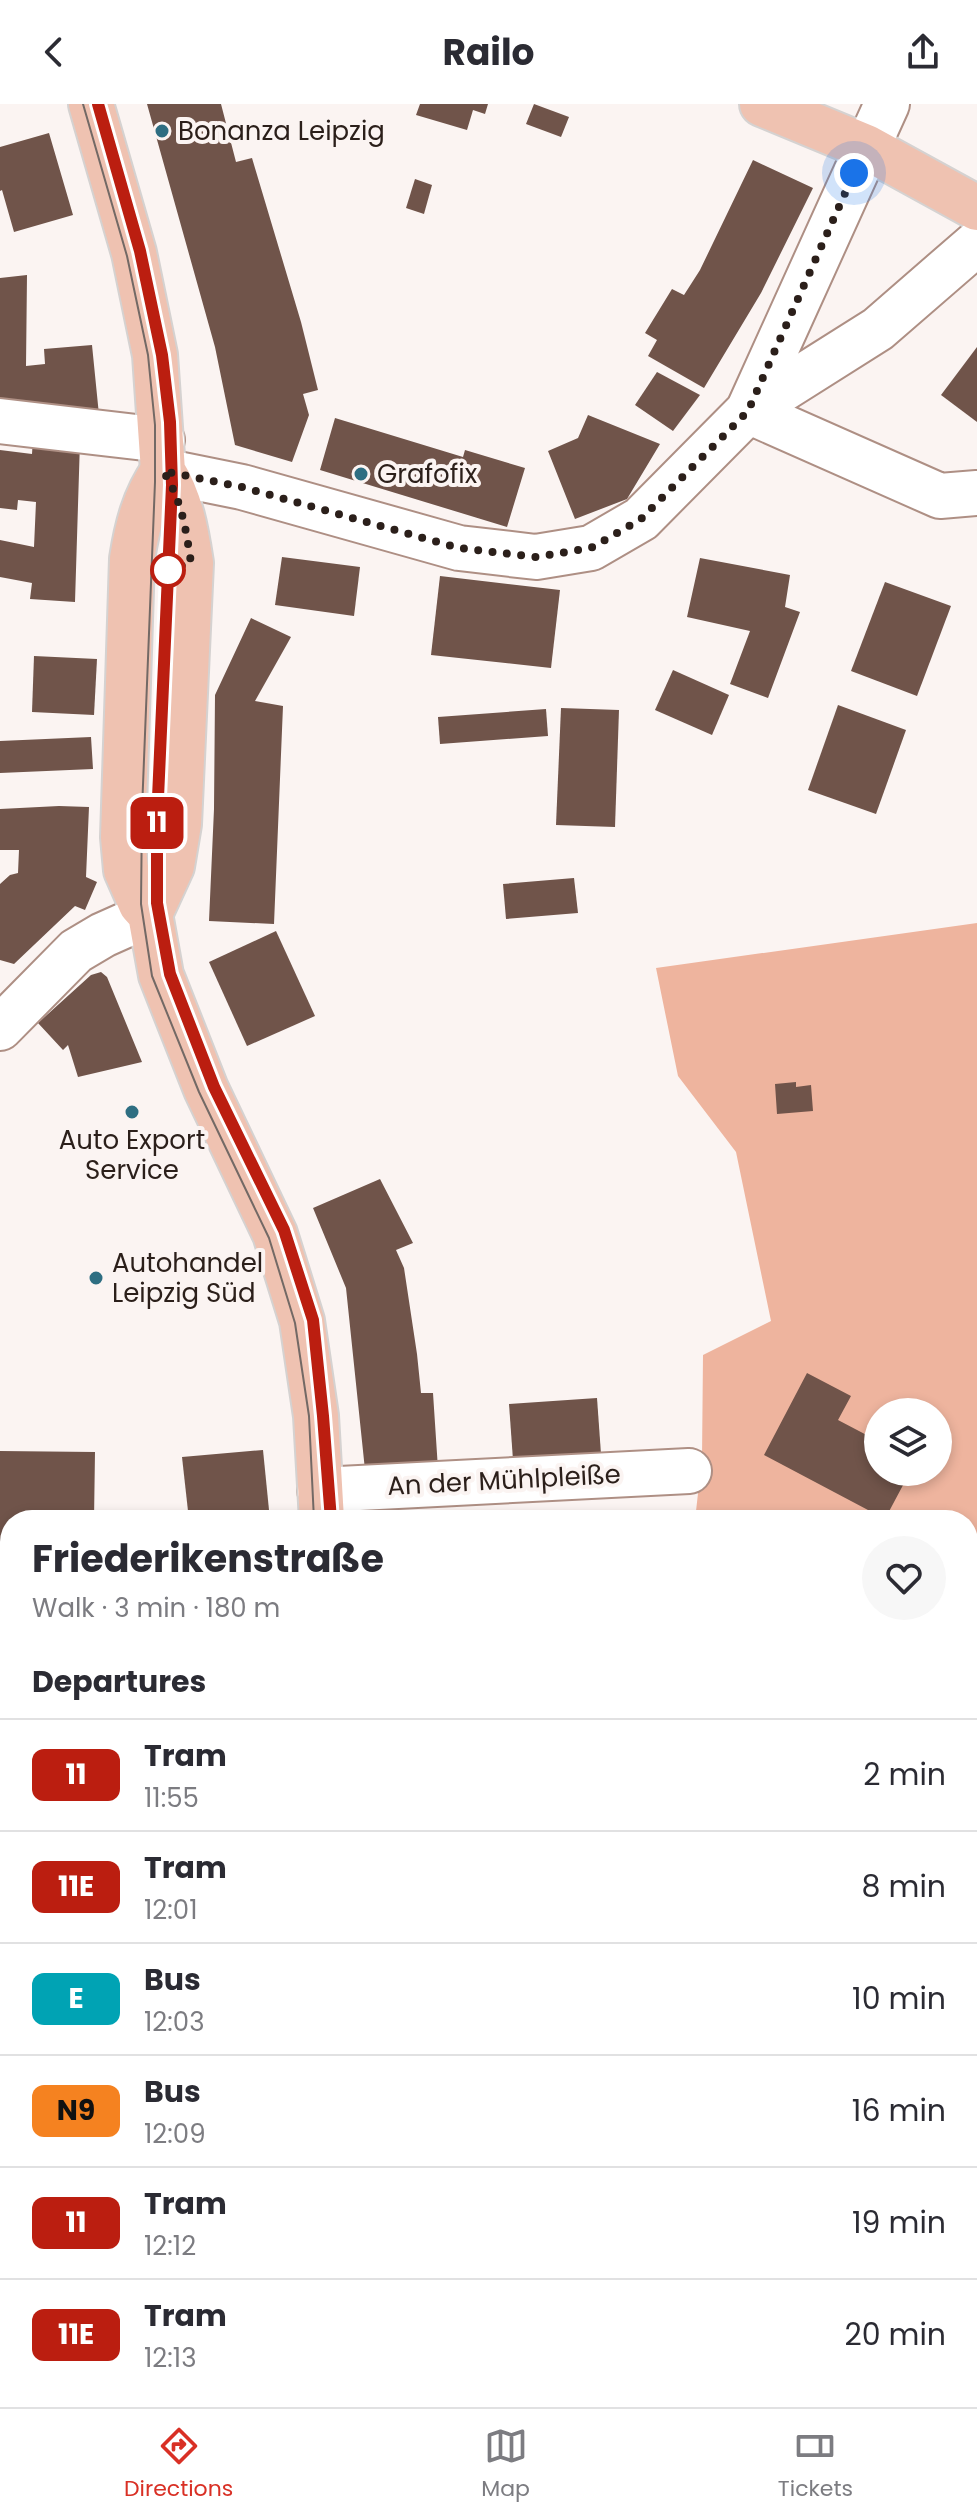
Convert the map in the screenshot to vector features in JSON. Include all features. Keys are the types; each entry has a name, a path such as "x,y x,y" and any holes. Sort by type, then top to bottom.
{"main road":[{"path":"91,104 134,253 155,355 163,455 185,521 191,563 179,824 172,866 150,914"},
{"path":"762,104 866,147 977,208"},
{"path":"163,455 139,517 132,559 124,815 126,870 141,904 150,914 161,975 206,1089 275,1234 302,1321 316,1416 321,1505"}],"street":[{"path":"748,411 887,104"},
{"path":"0,421 163,455 242,487 459,548 536,557 591,548 641,519 748,411 878,329 977,243"},
{"path":"748,411 940,496 977,493"},
{"path":"0,1028 76,951 150,914"},
{"name":"An der Mühlpleiße","path":"321,1505 689,1471"}],"shaded area":[{"path":"977,923 977,1510 696,1510 702,1458 703,1355 771,1321 736,1152 678,1076 656,968"}],"building":[{"path":"147,104 221,104 236,162 252,158 318,390 303,394 309,415 292,462 235,445 215,347"},
{"path":"420,104 488,104 485,114 473,110 467,130 416,115"},
{"path":"534,104 569,117 561,137 526,124"},
{"path":"49,133 73,215 14,232 0,191 0,147"},
{"path":"753,160 813,188 761,293 704,388 648,356 657,340 645,333 672,289 684,295 700,270"},
{"path":"415,179 432,185 424,214 406,208"},
{"path":"27,275 26,366 45,364 44,349 92,345 99,415 0,415 0,278"},
{"path":"977,347 977,422 941,395"},
{"path":"657,372 700,395 673,431 635,405"},
{"path":"588,415 660,444 627,499 575,519 548,451 578,438"},
{"path":"335,418 463,457 465,450 525,468 507,527 320,470"},
{"path":"33,438 80,441 75,602 30,599 32,583 0,577 0,540 34,547 36,502 18,500 17,510 0,508 0,450 32,454"},
{"path":"282,557 360,567 354,616 275,605"},
{"path":"700,558 790,575 785,607 800,612 768,698 730,684 750,631 687,617"},
{"path":"440,576 560,590 551,668 431,655"},
{"path":"885,582 951,606 917,696 851,671"},
{"path":"251,618 291,637 255,701 283,706 274,924 209,921 215,695"},
{"path":"34,656 97,659 94,715 32,712"},
{"path":"673,670 729,695 712,735 655,710"},
{"path":"838,705 906,730 876,814 808,790"},
{"path":"561,708 619,710 615,827 556,825"},
{"path":"546,709 548,736 440,744 438,717"},
{"path":"91,737 93,769 0,773 0,741"},
{"path":"89,807 86,877 97,882 85,910 75,906 14,964 0,960 0,884 10,875 18,873 19,850 0,850 0,809"},
{"path":"574,878 578,913 506,919 503,884"},
{"path":"276,931 315,1016 247,1046 209,962"},
{"path":"101,972 107,977 142,1062 78,1077 68,1045 63,1050 38,1023 91,975"},
{"path":"796,1082 796,1087 811,1085 813,1111 777,1114 775,1084"},
{"path":"380,1179 413,1243 396,1250 404,1268 421,1393 433,1393 438,1469 365,1470 346,1288 313,1208"},
{"path":"807,1373 851,1396 838,1420 864,1434 864,1486 903,1486 890,1510 868,1510 764,1455"},
{"path":"597,1398 601,1454 513,1460 509,1404"},
{"path":"263,1450 269,1510 188,1510 182,1457"},
{"path":"0,1451 95,1452 94,1510 0,1510"}],"tram line":[{"path":"83,104 127,256 148,355 155,425 141,904 152,976 199,1092 269,1238 295,1323 309,1416 314,1510"},
{"path":"98,104 140,251 162,355 170,422 172,485 157,820 157,903 170,974 214,1087 284,1230 313,1320 330,1510"},
{"name":"11","path":"98,104 140,251 162,355 170,422 172,485 157,820 157,903 170,974 214,1087 284,1230 313,1320 330,1510"}],"place":[{"name":"Bonanza Leipzig","path":"162,131"},
{"name":"Grafofix","path":"361,474"},
{"name":"Auto Export Service","path":"132,1112"},
{"name":"Autohandel Leipzig Süd","path":"96,1278"}],"route":[{"path":"168,570 191,563 185,521 172,485 163,471 242,487 459,548 536,557 591,548 616,534 641,519 748,411 854,173"}]}
